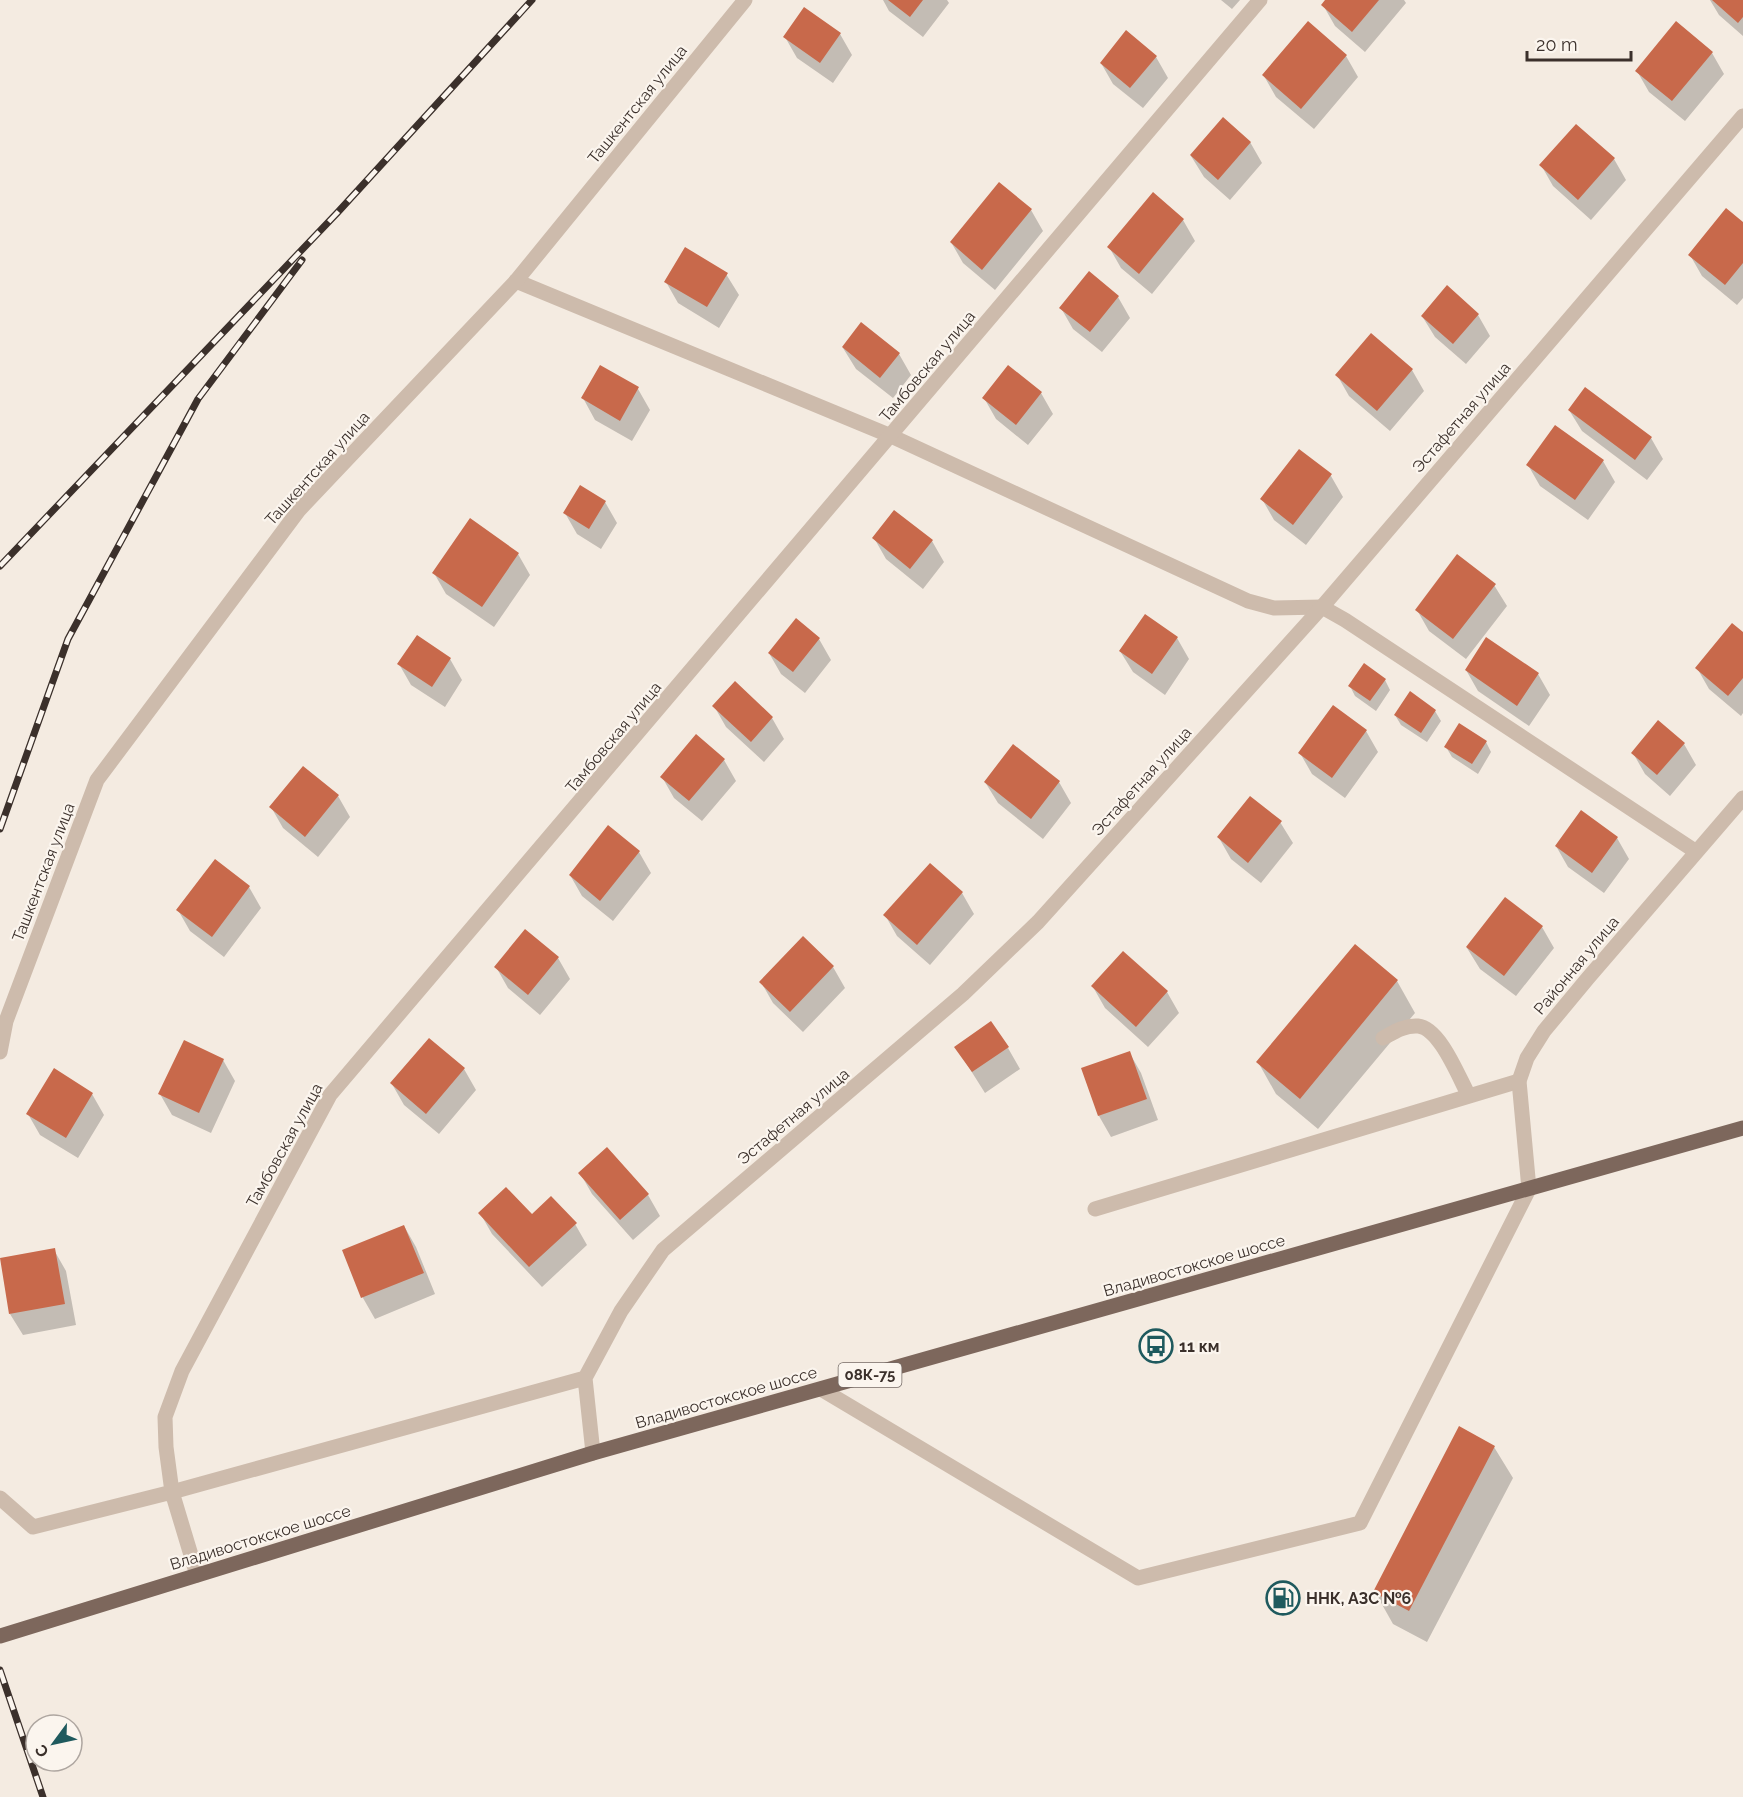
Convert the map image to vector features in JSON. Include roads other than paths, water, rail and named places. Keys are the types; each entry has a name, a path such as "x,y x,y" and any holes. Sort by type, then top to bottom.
{"main road":[{"name":"Владивостокское шоссе","path":"0,1636 593,1453 1743,1128"}],"street":[{"name":"Ташкентская улица","path":"0,1052 6,1022 97,780 299,510 516,281 745,0"},
{"name":"Тамбовская улица","path":"197,1575 172,1492 165,1418 182,1371 330,1095 1260,0"},
{"name":"Эстафетная улица","path":"585,1378 621,1311 663,1250 989,972 1038,922 1322,608 1743,116"},
{"path":"516,281 891,436 1248,602 1274,608 1322,608 1346,620 1695,851"},
{"name":"Районная улица","path":"1529,1189 1519,1081 1527,1058 1544,1031 1695,851 1743,798"},
{"path":"1383,1038 1405,1027 1420,1026 1430,1032 1444,1048 1469,1096"},
{"path":"1095,1209 1519,1081"},
{"path":"820,1389 1138,1578 1360,1523 1529,1189"},
{"path":"0,1497 33,1527 172,1492 585,1378 593,1453"}],"railway":[{"path":"0,566 338,212 532,0"},
{"path":"0,829 68,639 198,399 302,260"},
{"path":"0,1670 43,1797"}],"place":[{"name":"11 км","path":"1156,1346"},
{"name":"ННК, АЗС №6","path":"1283,1598"}]}
